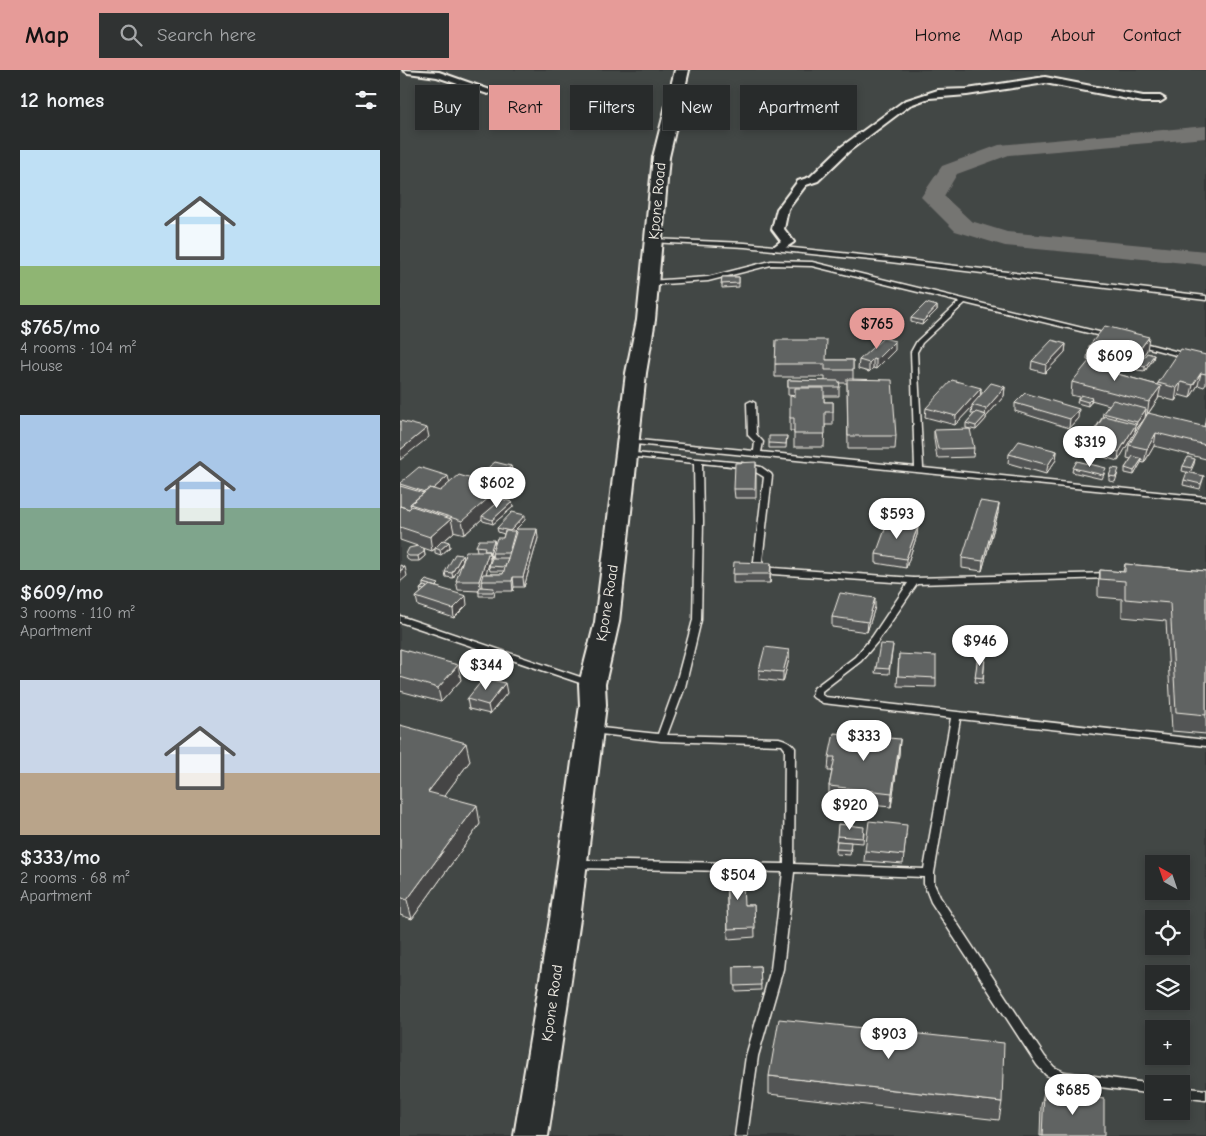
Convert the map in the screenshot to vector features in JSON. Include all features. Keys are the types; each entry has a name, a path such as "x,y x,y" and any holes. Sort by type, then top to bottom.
{"main road":[{"name":"Kpone Road","path":"532,1136 572,864 593,705 592,684 607,622 627,447 649,283 661,157 682,70"}],"street":[{"path":"408,70 421,70 448,77 488,91"},
{"path":"778,248 788,242 778,229 783,209 802,183 814,179 845,148 907,103 938,94 967,92 1045,80 1143,99 1160,99"}],"lane":[{"path":"653,241 778,248 1206,298"},
{"path":"649,283 708,279 771,263 795,262 812,264 1118,339"},
{"path":"919,469 914,352 919,342 965,300"},
{"path":"1127,341 1206,361"},
{"path":"751,403 752,435 759,442 757,454"},
{"path":"627,447 757,454 1206,499"},
{"path":"627,447 698,461 749,467 764,472 768,476 758,561 762,568 772,572 914,581 1118,575"},
{"path":"661,738 680,687 697,620 698,461"},
{"path":"914,581 875,639 858,660 818,690 817,696 823,700 1206,743"},
{"path":"400,619 592,684"},
{"path":"956,714 929,873 929,884 935,899 1045,1067 1062,1077 1145,1088"},
{"path":"589,729 661,738 779,741 790,748 789,868 776,969 748,1072 741,1136"},
{"path":"572,864 929,873"},
{"path":"1190,1093 1206,1095"}],"shaded area":[{"path":"400,70 1206,70 1206,1136 400,1136"}],"building":[{"path":"722,277 739,277 739,283 721,284"},
{"path":"926,303 937,306 923,321 911,318"},
{"path":"1105,326 1149,337 1134,357 1089,346"},
{"path":"883,338 895,341 876,360 873,359 869,363 859,360"},
{"path":"776,340 827,340 826,360 853,360 853,370 825,370 825,364 775,364"},
{"path":"1052,340 1066,344 1046,365 1032,361"},
{"path":"1181,349 1206,355 1206,374 1201,373 1193,385 1181,382 1177,388 1158,383"},
{"path":"1147,353 1154,355 1145,367 1138,365"},
{"path":"1090,360 1115,368 1114,373 1161,386 1149,402 1072,382"},
{"path":"847,379 892,380 896,436 848,436"},
{"path":"788,380 839,381 840,387 788,387"},
{"path":"952,380 981,388 956,416 926,408"},
{"path":"991,383 1005,387 986,409 972,405"},
{"path":"795,388 824,388 824,402 833,402 833,412 825,412 825,434 794,434 794,418 790,418 790,396 795,396"},
{"path":"1025,393 1079,409 1070,419 1015,403"},
{"path":"1081,395 1092,398 1088,402 1078,399"},
{"path":"1113,400 1146,409 1137,422 1103,413"},
{"path":"976,412 986,415 976,426 966,423"},
{"path":"1148,413 1206,427 1206,445 1156,433 1147,449 1129,445"},
{"path":"1104,416 1136,424 1119,452 1086,443"},
{"path":"400,421 427,428 400,450"},
{"path":"970,429 974,448 938,449 934,430"},
{"path":"769,436 787,436 786,444 769,443"},
{"path":"1019,441 1057,451 1048,465 1009,454"},
{"path":"1133,456 1142,459 1134,471 1125,468"},
{"path":"1188,457 1195,459 1191,468 1183,466"},
{"path":"1077,461 1106,468 1103,475 1073,468"},
{"path":"495,462 511,466 495,481 478,476"},
{"path":"756,462 755,489 734,489 735,463"},
{"path":"419,467 448,476 433,489 430,488 425,492 400,484"},
{"path":"1112,468 1119,469 1116,477 1109,476"},
{"path":"1187,472 1204,476 1201,484 1184,480"},
{"path":"459,475 488,484 486,486 498,490 462,521 410,504 430,488 440,491"},
{"path":"509,477 514,479 508,484 503,483"},
{"path":"400,486 424,493 410,504 411,507 409,509 400,506"},
{"path":"502,499 512,502 492,520 482,516"},
{"path":"980,501 999,504 983,561 962,558"},
{"path":"400,506 409,509 412,506 451,519 430,537 400,527"},
{"path":"512,512 525,515 510,531 497,528"},
{"path":"888,521 918,526 906,559 876,554"},
{"path":"517,529 537,529 523,577 513,577 512,581 481,581 483,574 503,574"},
{"path":"505,531 515,531 509,553 492,553 497,538 503,538"},
{"path":"443,540 449,542 440,550 435,548"},
{"path":"479,540 494,540 490,553 489,551 484,551 485,547 476,546"},
{"path":"418,546 424,549 424,552 418,556 406,554 409,548"},
{"path":"466,551 489,551 479,581 456,581"},
{"path":"455,554 462,555 452,573 445,572"},
{"path":"492,558 508,558 505,567 489,566"},
{"path":"734,562 771,563 770,574 733,574"},
{"path":"1125,564 1206,571 1206,715 1176,712 1170,603 1125,599 1125,581 1100,579 1100,570 1125,572"},
{"path":"426,580 439,584 436,587 423,583"},
{"path":"430,585 466,596 453,609 416,597"},
{"path":"480,587 494,588 493,592 478,592"},
{"path":"840,593 875,598 868,622 832,617"},
{"path":"880,644 893,645 889,669 876,668"},
{"path":"765,647 789,650 783,672 759,670"},
{"path":"400,649 458,665 438,688 400,677"},
{"path":"899,654 936,656 936,678 898,676"},
{"path":"978,656 985,657 983,678 975,677"},
{"path":"484,678 505,683 488,705 467,699"},
{"path":"400,725 466,743 428,792 477,805 407,900 400,897"},
{"path":"834,733 900,739 892,793 829,786 835,757 829,757"},
{"path":"869,821 907,825 904,855 865,851"},
{"path":"838,824 864,827 863,838 837,836"},
{"path":"837,841 851,842 850,850 836,849"},
{"path":"742,865 744,905 754,905 755,928 728,929 726,866"},
{"path":"760,966 761,985 734,986 734,967"},
{"path":"779,1019 1004,1043 1002,1102 769,1076"},
{"path":"1044,1092 1104,1099 1104,1136 1042,1136"}],"waterway":[{"path":"1206,132 1006,149 949,170 932,197 963,226 1005,239 1206,258"}]}
